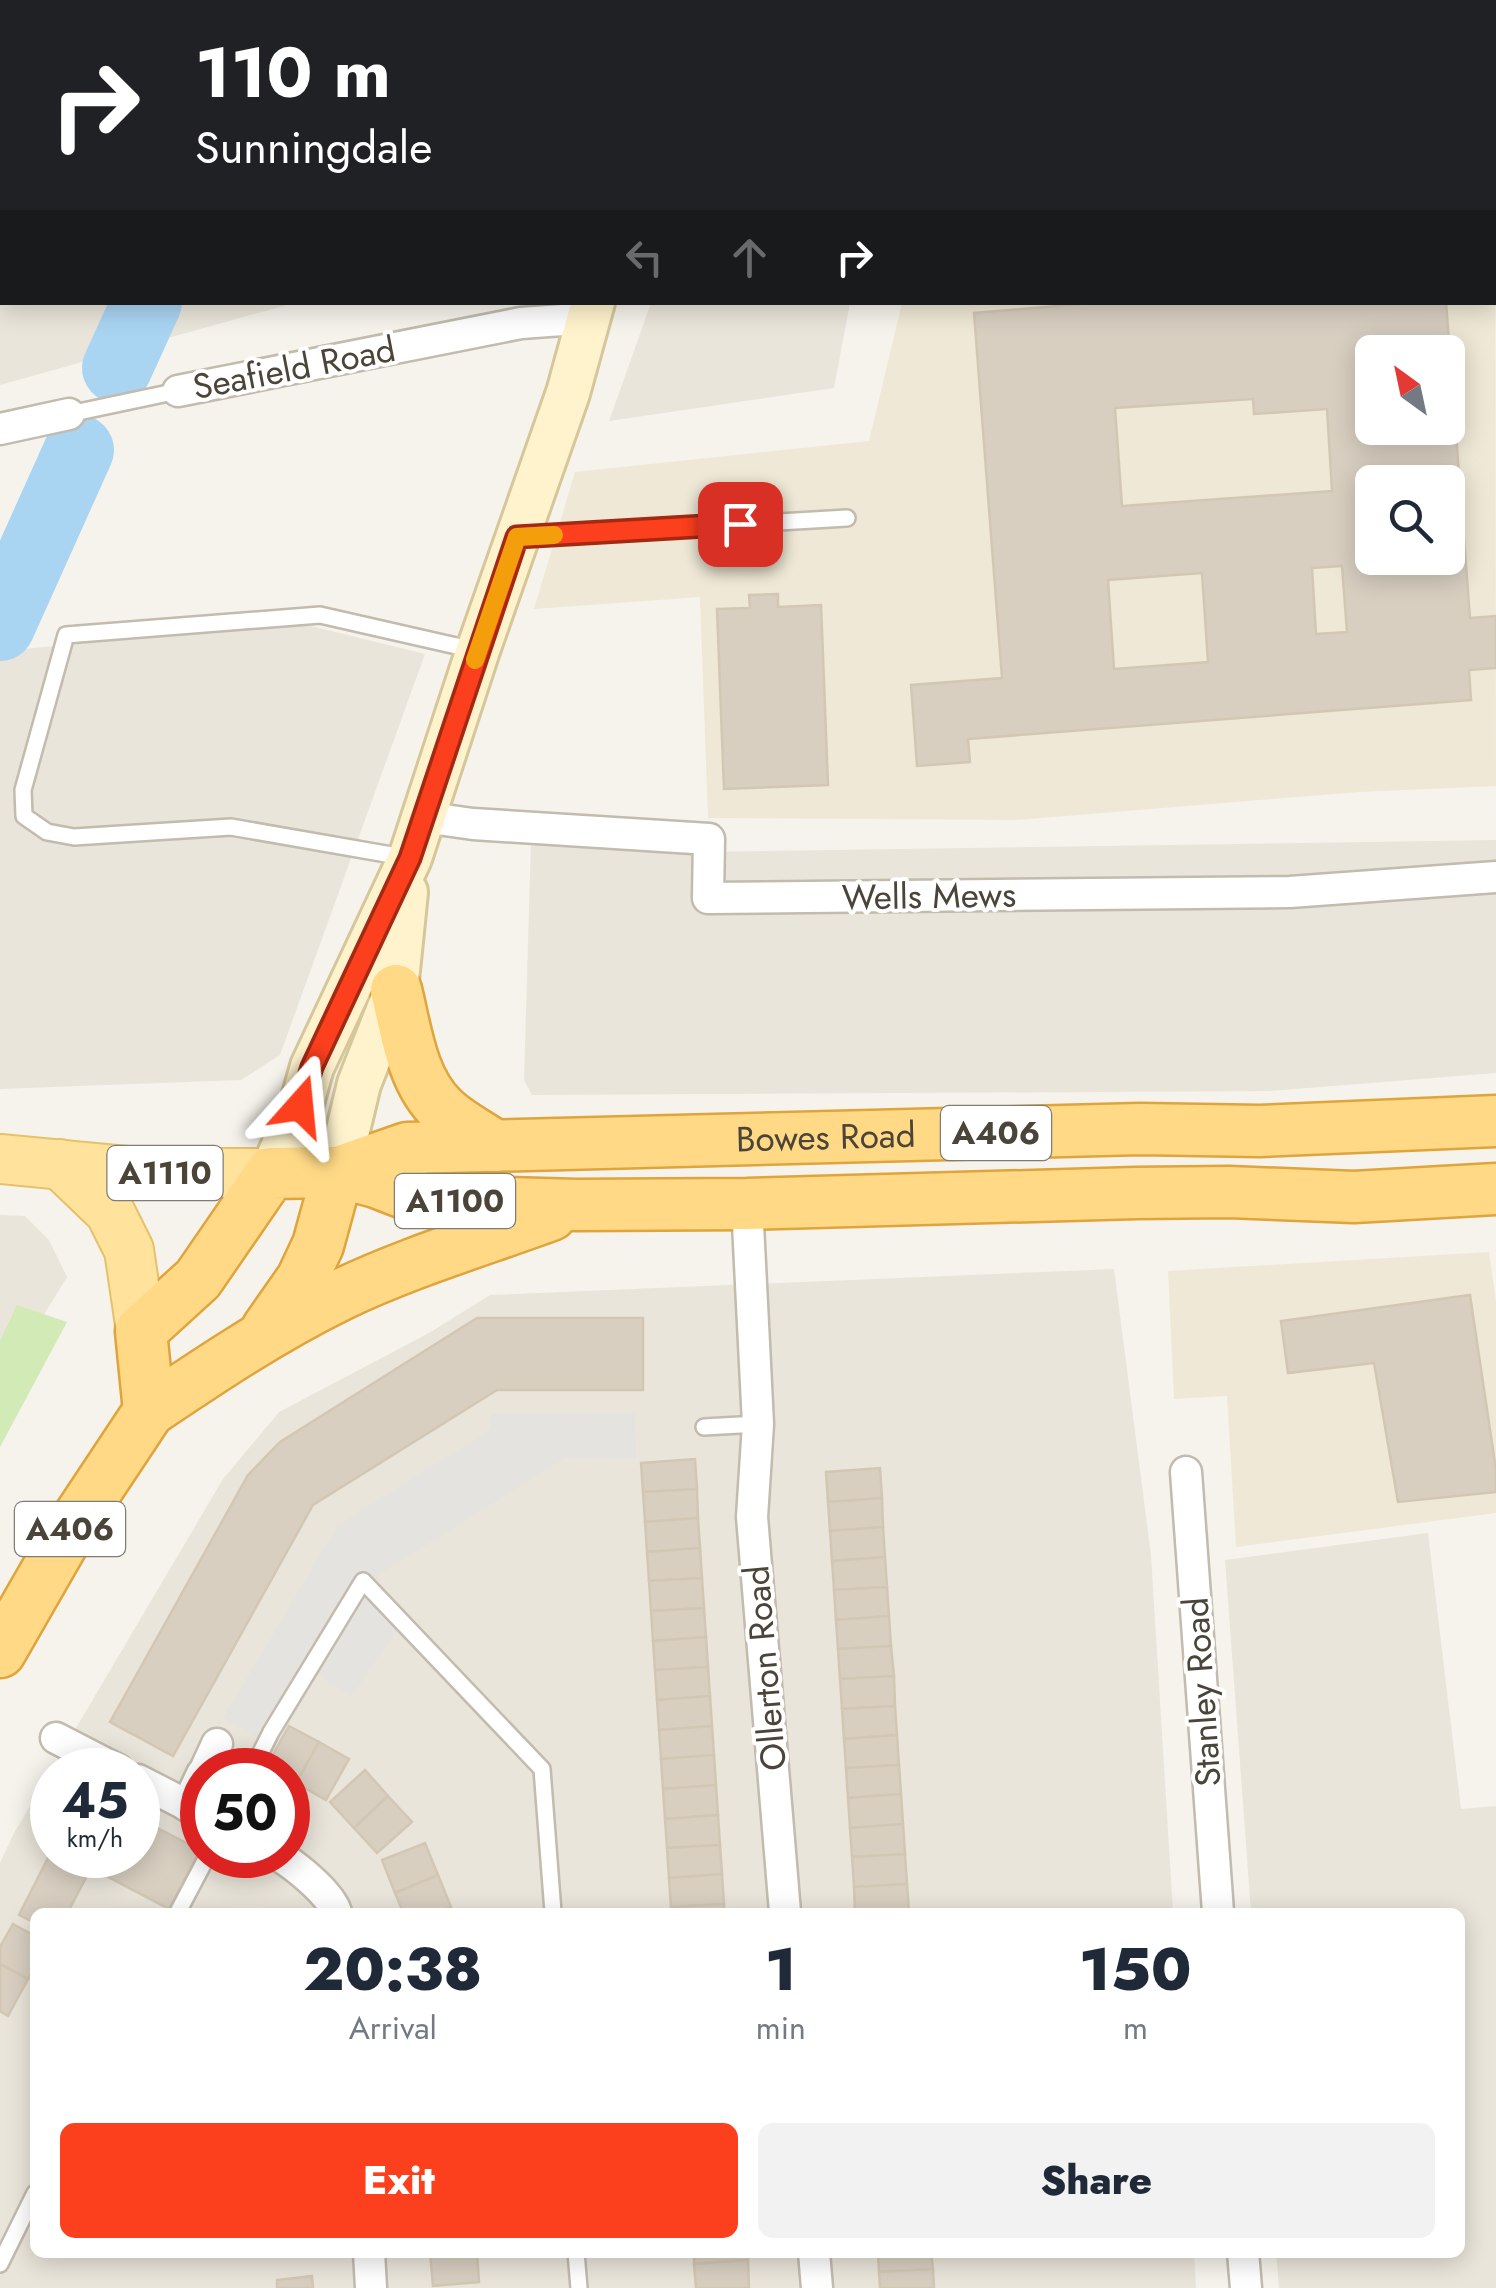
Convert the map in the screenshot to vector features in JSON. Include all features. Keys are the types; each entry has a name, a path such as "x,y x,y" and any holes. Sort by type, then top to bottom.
{"highway":[{"path":"396,990 416,1070 426,1089 442,1110 495,1146"},
{"name":"Bowes Road","path":"338,1172 406,1148 1140,1129 1260,1132 1496,1121"},
{"path":"262,1336 302,1279 318,1246 338,1172"},
{"name":"Bowes Road","path":"271,1173 338,1172 439,1201 577,1205 1228,1192 1354,1197 1496,1189"},
{"path":"148,1411 141,1331 198,1280 271,1173"},
{"name":"Bowes Road","path":"148,1411 262,1336 338,1296 577,1205"},
{"name":"A406","path":"0,1652 70,1530 148,1411"}],"main road":[{"path":"271,1173 312,1067 410,858 568,394 591,310"},
{"path":"338,1172 359,1084 396,990 410,858"},
{"name":"Bowes Road","path":"0,1160 148,1172 271,1173"},
{"path":"60,1164 110,1212 123,1237 129,1250 141,1331"}],"street":[{"name":"Seafield Road","path":"178,391 591,310"},
{"name":"Seafield Road","path":"0,429 69,414"},
{"name":"Wells Mews","path":"424,817 474,824 709,838 708,898 1290,892 1496,877"},
{"name":"Ollerton Road","path":"747,1204 758,1424 752,1517 785,1908"},
{"name":"Stanley Road","path":"1186,1472 1218,1908"},
{"path":"56,1738 75,1748"},
{"path":"307,1878 335,1908"},
{"path":"369,2258 371,2288"},
{"path":"814,2258 817,2288"},
{"path":"1244,2258 1246,2288"}],"lane":[{"name":"Seafield Road","path":"69,414 178,391"},
{"path":"517,537 847,518"},
{"path":"410,858 231,827 74,837 47,832 24,816 23,790 66,635 320,615 478,650"},
{"path":"704,1427 758,1424"},
{"path":"263,1748 363,1581 542,1770 553,1908"},
{"path":"180,1908 196,1878"},
{"path":"0,2264 30,2206"},
{"path":"576,2258 578,2288"}],"shaded area":[{"path":"0,305 287,305 0,385"},
{"path":"650,305 850,305 834,388 609,421"},
{"path":"902,305 1495,305 1496,786 1359,792 1017,820 708,818 700,597 534,609 575,472 869,441"},
{"path":"303,624 425,654 280,1055 241,1080 0,1089 0,651"},
{"path":"1496,840 1496,1073 1270,1091 532,1095 524,1080 531,841 700,852"},
{"path":"0,1215 25,1216 49,1240 67,1277 0,1387"},
{"path":"1489,1252 1496,1301 1496,1513 1236,1547 1227,1396 1174,1399 1168,1271"},
{"path":"1114,1269 1151,1555 1173,1908 30,1908 30,2258 1194,2258 1196,2288 0,2288 0,1863 30,1806 30,1878 160,1878 160,1748 64,1748 223,1479 279,1412 429,1333 490,1295"},
{"path":"635,1413 636,1459 565,1458 377,1576 401,1624 351,1697 318,1675 275,1748 223,1718 338,1525 490,1430 491,1414"},
{"path":"1428,1533 1461,1809 1496,1806 1496,2288 1279,2288 1276,2258 1465,2258 1465,1908 1251,1908 1225,1560"}],"green space":[{"path":"17,1305 67,1322 0,1447 0,1341"}],"building":[{"path":"1069,305 1446,305 1449,335 1355,335 1355,445 1457,445 1458,465 1355,465 1355,575 1465,575 1465,552 1470,618 1496,616 1496,668 1469,670 1471,700 968,739 970,762 917,766 911,685 1002,678 974,313","holes":["1253,399 1254,414 1327,409 1332,491 1122,506 1115,408","1342,566 1347,632 1316,634 1312,568","1202,573 1208,662 1114,669 1108,580"]},
{"path":"778,594 778,607 821,605 828,785 724,789 717,609 750,608 749,595"},
{"path":"1470,1295 1496,1492 1398,1502 1374,1363 1288,1373 1281,1321"},
{"path":"477,1318 643,1318 643,1390 497,1390 313,1505 173,1756 110,1722 248,1475 280,1442"},
{"path":"695,1459 697,1489 643,1492 641,1463"},
{"path":"880,1468 882,1498 828,1502 826,1472"},
{"path":"697,1489 698,1518 645,1522 643,1492"},
{"path":"882,1498 883,1527 830,1531 828,1502"},
{"path":"698,1518 700,1548 647,1552 645,1522"},
{"path":"883,1527 885,1557 832,1561 830,1531"},
{"path":"700,1548 702,1578 649,1581 647,1552"},
{"path":"885,1557 887,1587 834,1590 832,1561"},
{"path":"702,1578 704,1608 651,1611 649,1581"},
{"path":"887,1587 889,1616 836,1620 834,1590"},
{"path":"704,1608 706,1637 653,1641 651,1611"},
{"path":"889,1616 891,1646 838,1649 836,1620"},
{"path":"706,1637 708,1667 655,1670 653,1641"},
{"path":"891,1646 894,1676 840,1679 838,1649"},
{"path":"708,1667 710,1696 657,1700 655,1670"},
{"path":"894,1676 895,1706 842,1709 840,1679"},
{"path":"710,1696 712,1726 659,1730 657,1700"},
{"path":"895,1706 897,1735 844,1739 842,1709"},
{"path":"289,1726 319,1742 310,1758 310,1748 277,1748"},
{"path":"712,1726 714,1755 661,1759 659,1730"},
{"path":"897,1735 899,1765 846,1768 844,1739"},
{"path":"319,1742 349,1759 326,1800 310,1791 310,1758"},
{"path":"714,1755 716,1785 663,1789 661,1759"},
{"path":"899,1765 901,1794 848,1798 846,1768"},
{"path":"365,1770 388,1796 354,1828 330,1802"},
{"path":"716,1785 718,1815 665,1819 663,1789"},
{"path":"901,1794 903,1824 850,1828 848,1798"},
{"path":"388,1796 412,1822 377,1853 354,1828"},
{"path":"718,1815 720,1845 667,1848 665,1819"},
{"path":"903,1824 905,1854 852,1857 850,1828"},
{"path":"160,1829 180,1840 180,1878 185,1878 167,1908 110,1878 160,1878"},
{"path":"425,1843 438,1875 395,1893 382,1860"},
{"path":"720,1845 722,1874 669,1878 667,1848"},
{"path":"905,1854 907,1884 854,1887 852,1857"},
{"path":"722,1874 724,1904 671,1907 669,1878"},
{"path":"438,1875 451,1907 401,1908 395,1893"},
{"path":"38,1878 86,1878 70,1908 30,1908 30,1920 19,1915"},
{"path":"907,1884 909,1908 855,1908 854,1887"},
{"path":"724,1904 724,1908 671,1907"},
{"path":"13,1924 30,1933 28,1979 0,1964 0,1947"},
{"path":"0,1964 28,1979 8,2016 0,2011"},
{"path":"431,2258 477,2258 479,2282 433,2286"},
{"path":"694,2258 748,2260 694,2264"},
{"path":"878,2258 932,2258 933,2269 879,2272"},
{"path":"748,2260 749,2288 696,2288 694,2264"},
{"path":"933,2269 934,2288 880,2288 879,2272"},
{"path":"312,2276 313,2288 277,2288 277,2280"}],"waterway":[{"path":"117,368 146,305"},
{"path":"0,626 79,450"}],"slow traffic":[{"path":"475,660 517,537 554,535"}],"route":[{"path":"300,1106 312,1067 410,858 517,537 740,524"}]}
